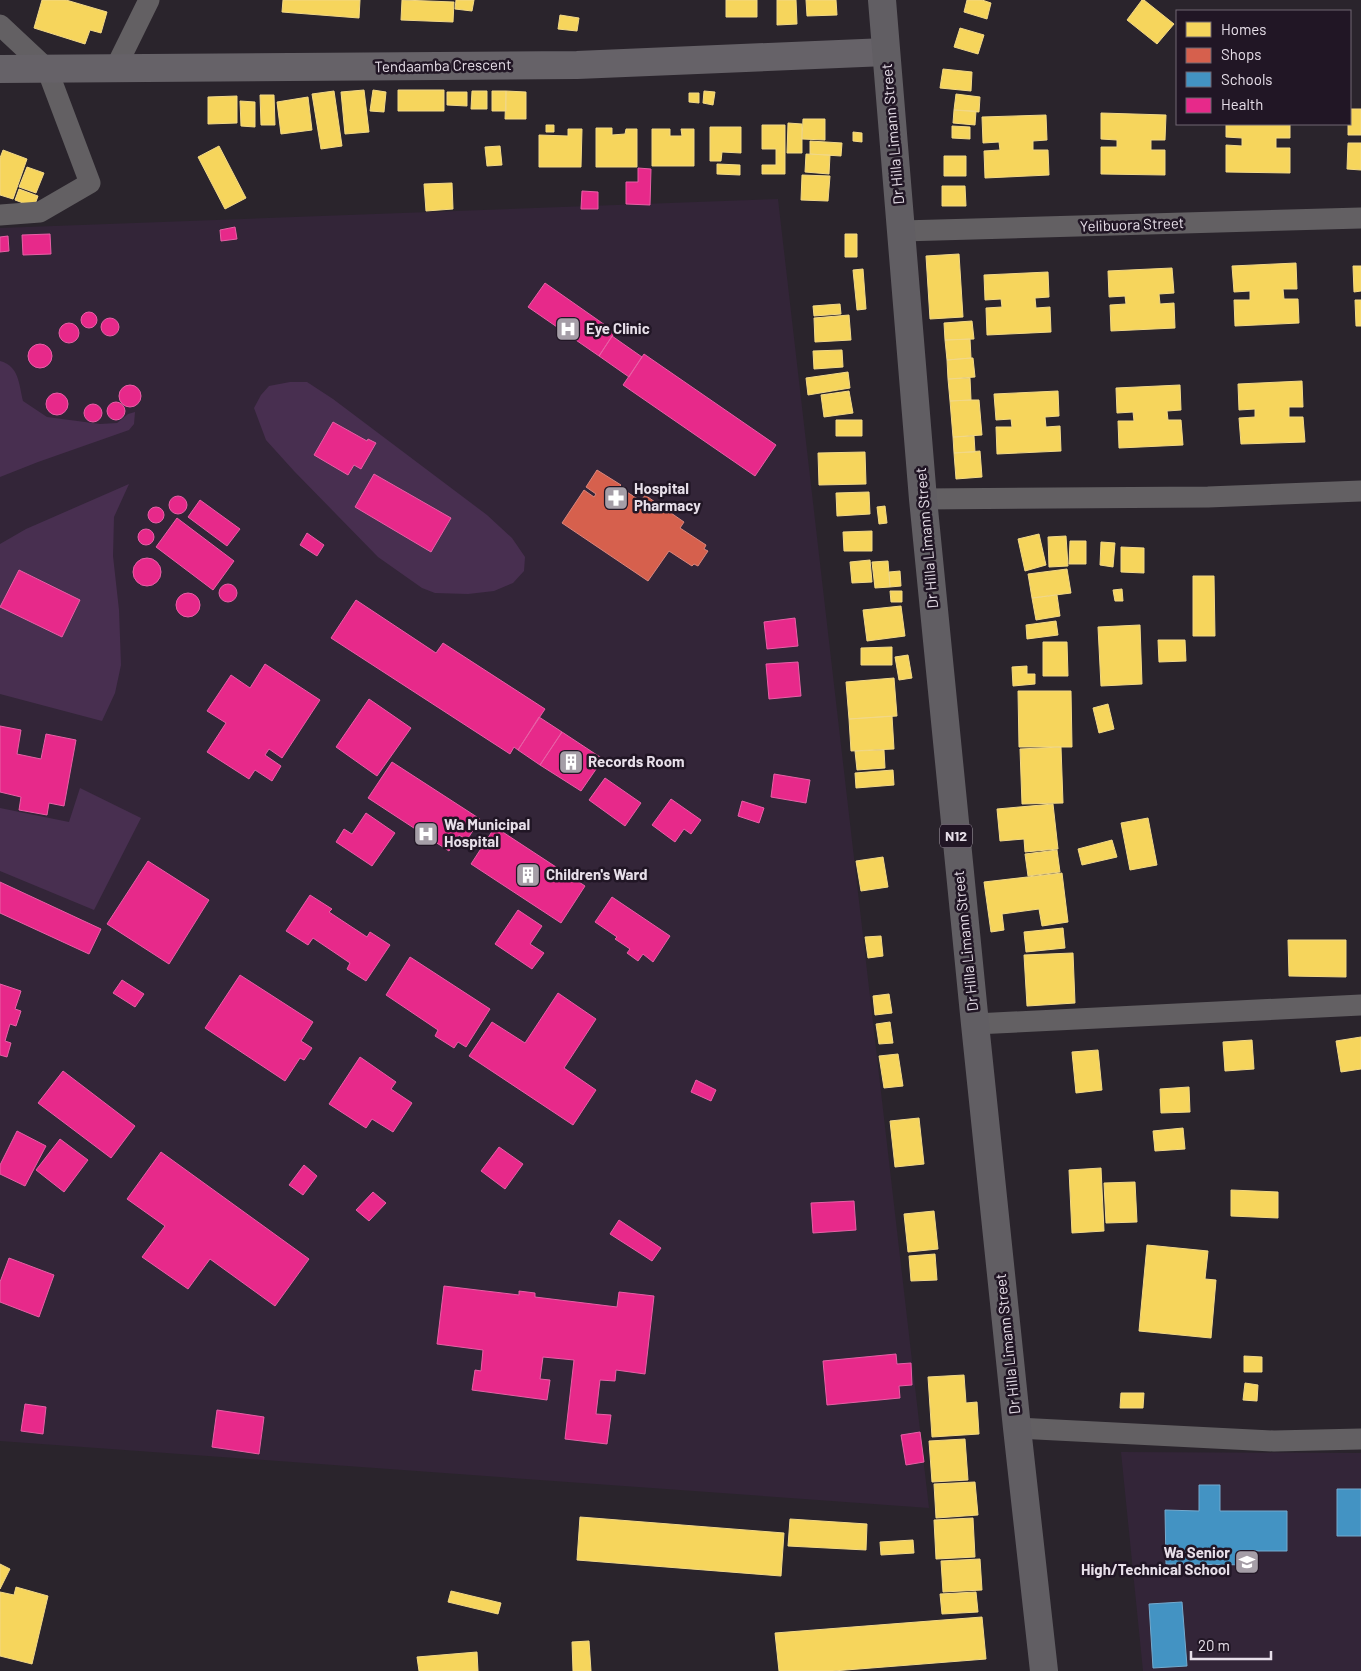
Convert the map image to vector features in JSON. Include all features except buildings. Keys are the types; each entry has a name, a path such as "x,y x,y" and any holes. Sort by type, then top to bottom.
{"highway":[{"name":"Dr Hilla Limann Street","path":"882,0 923,499 974,1024 1016,1428 1044,1671"}],"street":[{"path":"115,69 149,0"},
{"path":"0,25 47,69 90,183 40,212 0,215"},
{"name":"Tendaamba Crescent","path":"0,69 577,65 886,52"},
{"name":"Yelibuora Street","path":"902,231 1361,218"},
{"path":"923,499 1208,497 1361,491"},
{"path":"974,1024 1361,1005"},
{"path":"1016,1428 1274,1441 1361,1438"}],"shaded area":[{"name":"Wa Municipal Hospital","path":"778,199 929,1508 0,1441 0,228"},
{"path":"0,361 6,363 15,371 23,401 47,417 100,424 117,423 128,414 135,412 134,424 129,430 0,477"},
{"path":"290,382 307,382 333,399 487,515 512,538 525,557 524,571 513,583 494,591 468,594 435,593 422,588 378,557 266,440 254,408 261,395 269,386"},
{"path":"129,484 114,517 113,556 119,610 121,665 115,693 102,721 0,694 0,544 26,529"},
{"path":"80,788 141,818 94,910 0,871 0,808 69,822"},
{"name":"Wa Senior High/Technical School","path":"1121,1452 1361,1453 1361,1671 1143,1671"}],"place":[{"name":"Eye Clinic","path":"568,329"},
{"name":"Hospital Pharmacy","path":"616,498"},
{"name":"Records Room","path":"571,762"},
{"name":"Wa Municipal Hospital","path":"426,834"},
{"name":"Children's Ward","path":"528,875"},
{"name":"Wa Senior High/Technical School","path":"1247,1562"}]}
